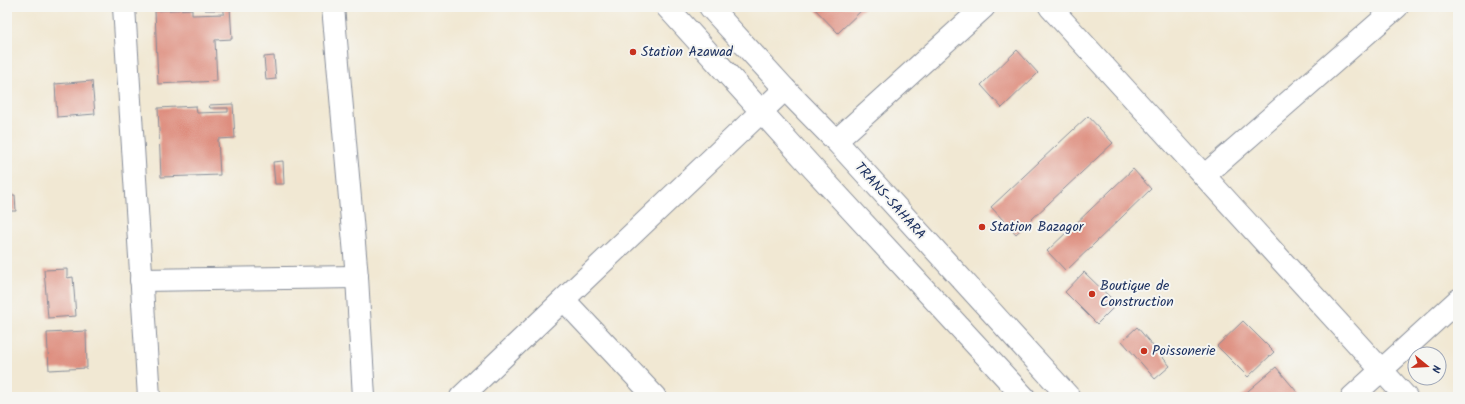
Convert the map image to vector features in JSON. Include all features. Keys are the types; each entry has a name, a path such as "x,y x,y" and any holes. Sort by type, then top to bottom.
{"street":[{"path":"124,7 149,397"},
{"path":"333,7 357,278 364,397"},
{"path":"667,7 761,112 1024,397"},
{"name":"TRANS-SAHARA","path":"710,7 785,89 836,141 1069,397"},
{"path":"836,141 984,7"},
{"path":"1050,7 1406,397"},
{"path":"1204,176 1397,7"},
{"path":"461,397 785,89"},
{"path":"142,280 357,278"},
{"path":"564,300 655,397"},
{"path":"1352,397 1458,300"}],"building":[{"path":"205,7 230,7 232,39 215,40 217,81 158,84 155,11 192,9 192,15 224,14 224,10 205,10"},
{"path":"813,7 865,7 838,33"},
{"path":"1017,50 1038,73 1002,108 981,85"},
{"path":"274,56 276,79 266,80 264,57"},
{"path":"92,81 95,114 57,117 55,84"},
{"path":"233,104 235,138 218,139 220,175 161,177 158,108 196,106 197,113 228,112 228,108 210,108 209,105"},
{"path":"1088,116 1113,143 1016,234 991,207"},
{"path":"283,161 284,184 275,184 273,162"},
{"path":"1133,169 1151,189 1066,271 1047,251"},
{"path":"7,195 15,195 16,211 7,211"},
{"path":"67,269 67,278 73,277 76,316 48,318 44,270"},
{"path":"1084,272 1117,304 1097,324 1065,292"},
{"path":"1243,321 1274,352 1248,377 1217,346"},
{"path":"1137,327 1170,366 1155,379 1122,341"},
{"path":"86,331 87,368 49,370 47,333"},
{"path":"1276,367 1297,392 1292,397 1241,397"}],"place":[{"name":"Station Azawad","path":"633,52"},
{"name":"Station Bazagor","path":"982,227"},
{"name":"Boutique de Construction","path":"1092,294"},
{"name":"Poissonerie","path":"1144,351"}]}
